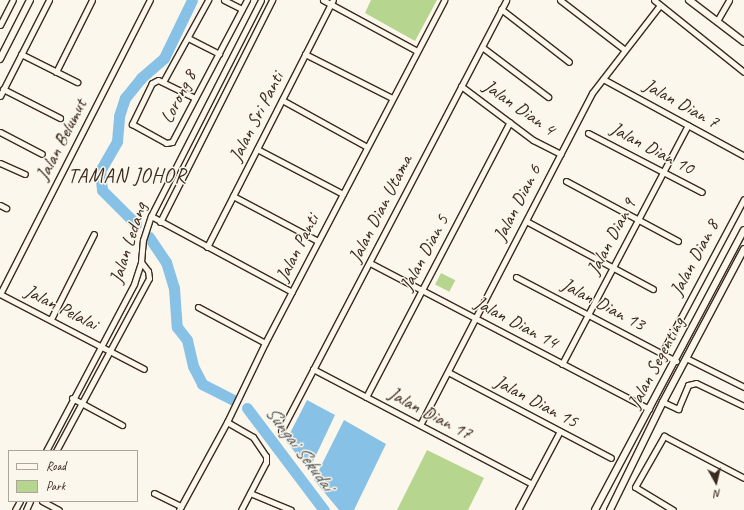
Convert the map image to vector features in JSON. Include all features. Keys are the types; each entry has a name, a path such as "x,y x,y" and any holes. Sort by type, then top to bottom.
{"street":[{"path":"0,24 13,0"},
{"path":"0,59 30,0"},
{"path":"0,96 49,0"},
{"path":"56,72 92,0"},
{"name":"Jalan Belumut","path":"0,294 150,0"},
{"path":"195,98 160,81 188,38 208,0"},
{"path":"224,0 242,9"},
{"name":"Lorong 8","path":"160,81 152,83 131,122 166,143 172,142 247,0"},
{"name":"Jalan Ledang","path":"46,450 72,398 102,346 134,284 141,262 143,240 151,216 261,0"},
{"path":"160,222 272,0"},
{"path":"323,0 332,2 417,51"},
{"name":"Jalan Panti","path":"180,508 227,422 265,344 444,0"},
{"name":"Jalan Dian Utama","path":"281,431 506,0"},
{"path":"560,0 625,50"},
{"path":"654,0 744,72"},
{"path":"689,0 744,42"},
{"path":"717,21 729,0"},
{"name":"Jalan Sri Panti","path":"207,247 332,2"},
{"name":"Jalan Dian 6","path":"420,425 592,93 660,5"},
{"path":"501,9 569,62"},
{"path":"188,38 219,54"},
{"path":"482,47 548,97"},
{"path":"21,54 77,82"},
{"path":"305,54 392,98"},
{"name":"Jalan Dian 7","path":"603,78 744,156"},
{"name":"Jalan Dian 4","path":"461,86 533,140 561,154"},
{"path":"3,89 60,118"},
{"path":"213,94 222,100"},
{"path":"282,100 367,147"},
{"name":"Jalan Dian 5","path":"366,397 510,122"},
{"name":"Jalan Dian 9","path":"562,364 688,125"},
{"path":"0,132 42,154"},
{"name":"Jalan Dian 10","path":"588,132 702,192"},
{"path":"257,149 343,194"},
{"path":"0,163 25,174"},
{"path":"566,181 678,241"},
{"path":"233,196 318,241"},
{"name":"Jalan Dian 8","path":"662,354 744,199"},
{"path":"0,205 6,208"},
{"path":"151,216 292,292"},
{"path":"526,221 653,289"},
{"name":"Jalan Segenting","path":"595,510 676,361 744,230"},
{"path":"51,319 94,234"},
{"name":"Jalan Segenting","path":"610,510 663,402 744,249"},
{"path":"56,450 108,350 149,277 141,262"},
{"name":"Jalan Dian 14","path":"370,263 649,409"},
{"name":"Jalan Dian 13","path":"516,277 676,361"},
{"name":"Jalan Pelalai","path":"0,294 51,319 144,369"},
{"path":"198,307 265,344"},
{"path":"686,358 744,387"},
{"name":"Jalan Dian 17","path":"313,369 532,484"},
{"name":"Jalan Dian 15","path":"448,372 611,458"},
{"path":"663,402 678,409 688,385 696,383 744,406"},
{"path":"72,398 122,424"},
{"path":"227,422 254,437 266,456 266,462 241,510"},
{"path":"518,510 560,431"},
{"path":"673,510 635,489 634,485 664,436 744,478"},
{"path":"154,493 180,508"},
{"path":"250,493 291,510"},
{"path":"44,502 60,510"}],"green space":[{"path":"371,0 437,0 415,41 365,13"},
{"path":"441,273 455,280 449,292 435,285"},
{"path":"427,450 484,478 468,510 397,510"}],"water":[{"path":"307,400 335,415 309,470 286,441"},
{"path":"344,420 386,444 354,510 339,510 314,480"}],"waterway":[{"name":"Sungai Sekudai","path":"136,224 102,190 100,171 117,141 119,116 125,98 141,78 164,58 192,0"},
{"name":"Sungai Sekudai","path":"149,237 166,262 174,288 177,327 187,340 193,366 202,384 233,400"},
{"name":"Sungai Sekudai","path":"247,408 324,510"}],"district":[{"name":"TAMAN JOHOR","path":"127,175"}]}
